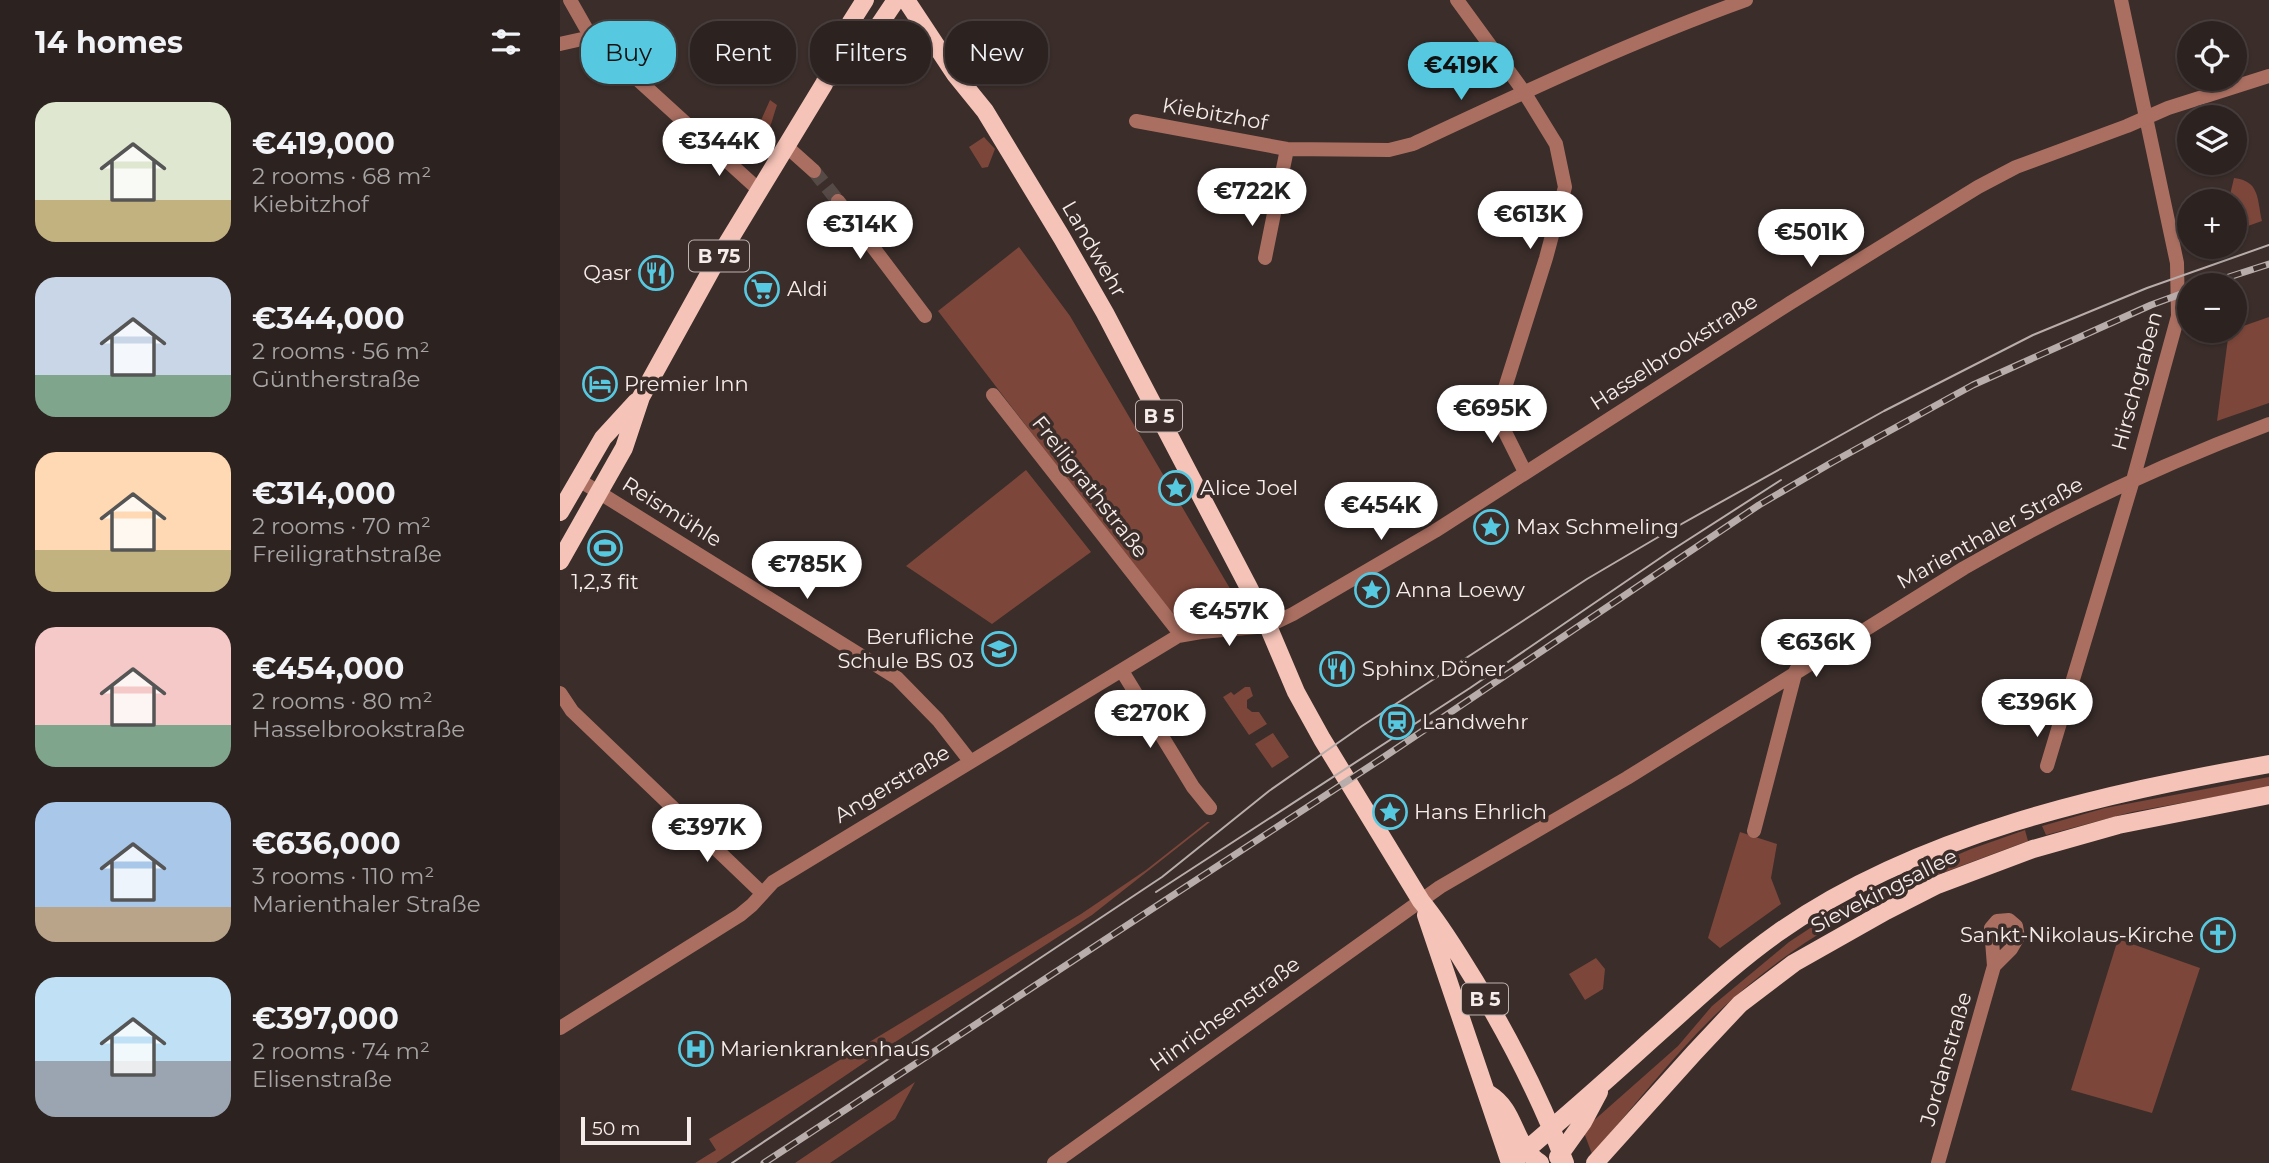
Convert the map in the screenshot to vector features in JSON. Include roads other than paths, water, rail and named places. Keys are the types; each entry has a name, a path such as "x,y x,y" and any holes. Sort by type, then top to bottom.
{"main road":[{"name":"B 75","path":"851,21 864,0"},
{"name":"B 75","path":"882,21 896,0"},
{"name":"Landwehr","path":"906,0 955,74 985,111 1105,313 1268,625 1296,692 1322,739 1421,901 1440,924 1496,1016 1541,1102 1548,1131 1560,1159"},
{"name":"B 75","path":"560,561 624,448 641,397 713,265 824,84"},
{"name":"B 75","path":"560,512 603,438 641,397"},
{"name":"Sievekingsallee","path":"1511,1163 1732,968 1798,920 1853,888 1948,845 2048,811 2269,764"},
{"name":"Sievekingsallee","path":"1595,1163 1740,1004 1794,963 1886,911 1937,885 2033,849 2118,825 2269,795"},
{"name":"Landwehr","path":"1421,901 1511,1163"},
{"name":"Sievekingsallee","path":"1560,1159 1604,1083"},
{"name":"Landwehr","path":"1486,1092 1499,1099 1510,1114 1525,1151 1541,1163"},
{"path":"1541,1163 1548,1131"}],"street":[{"path":"570,0 582,21"},
{"path":"1457,0 1524,92 1556,144 1565,187 1499,410 1499,420 1525,472"},
{"name":"Kiebitzhof","path":"1136,121 1287,149 1389,150 1413,144 1524,92 1670,29 1746,0"},
{"name":"Hirschgraben","path":"2047,766 2133,480 2178,316 2177,263 2121,0"},
{"path":"560,44 581,39"},
{"name":"Hasselbrookstraße","path":"1268,625 1293,614 1413,544 1790,303 1978,187 2016,167 2168,108 2269,76"},
{"path":"643,84 759,190"},
{"path":"786,146 814,171"},
{"name":"Kiebitzhof","path":"1265,258 1287,149"},
{"path":"838,201 925,316"},
{"name":"Freiligrathstraße","path":"993,395 1130,574 1181,635"},
{"name":"Marienthaler Straße","path":"1421,901 1450,881 1627,778 1796,670 2019,536 2133,480 2269,424"},
{"name":"Reismühle","path":"579,480 897,678 938,720 970,761"},
{"name":"Angerstraße","path":"560,1028 740,915 773,882 1181,635 1268,625"},
{"path":"1754,831 1796,670"},
{"path":"1122,671 1193,787 1210,808"},
{"path":"563,696 572,710 762,893"},
{"name":"Hinrichsenstraße","path":"1054,1163 1421,901"},
{"name":"Jordanstraße","path":"1938,1163 1994,965"}],"tunnel":[{"path":"814,171 838,201"}],"tram line":[{"path":"732,1163 1162,877 1269,791 1362,726 1587,579 1884,411 2033,335 2147,288 2269,245"},
{"path":"1156,892 1470,688 1669,552 1781,480"}],"railway":[{"path":"2241,273 2269,264"},
{"path":"764,1163 1381,759 1759,505 1973,385 2177,295"}],"place":[{"name":"Qasr","path":"656,273"},
{"name":"Aldi","path":"762,289"},
{"name":"Premier Inn","path":"600,384"},
{"name":"Alice Joel","path":"1176,488"},
{"name":"Max Schmeling","path":"1491,527"},
{"name":"1,2,3 fit","path":"605,548"},
{"name":"Anna Loewy","path":"1372,590"},
{"name":"Berufliche Schule BS 03","path":"999,649"},
{"name":"Sphinx Döner","path":"1337,669"},
{"name":"Landwehr","path":"1397,722"},
{"name":"Hans Ehrlich","path":"1390,812"},
{"name":"Sankt-Nikolaus-Kirche","path":"2218,935"},
{"name":"Marienkrankenhaus","path":"696,1049"}]}
